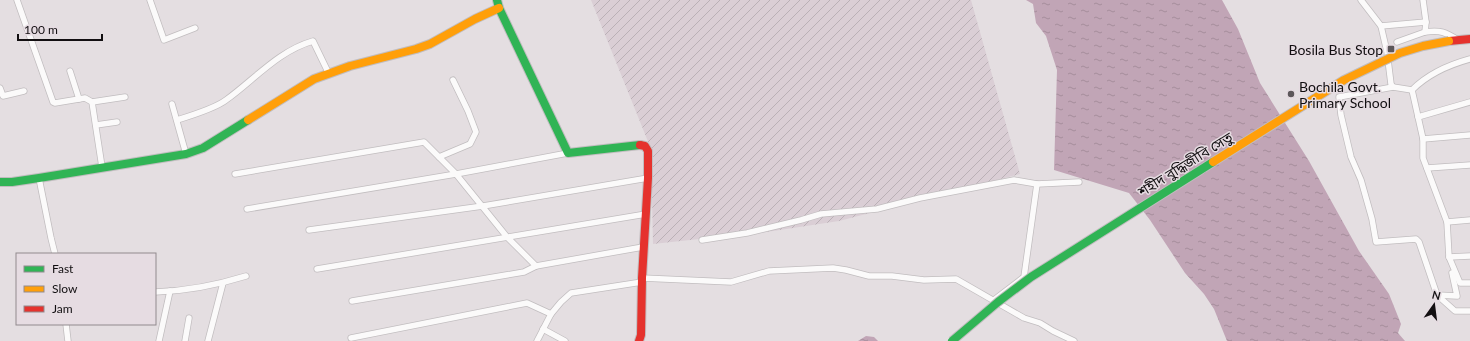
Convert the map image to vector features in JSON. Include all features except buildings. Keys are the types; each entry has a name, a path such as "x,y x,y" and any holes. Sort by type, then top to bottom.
{"street":[{"path":"17,0 55,103 79,99 88,99 92,102 125,97"},
{"path":"150,0 164,40 195,28"},
{"path":"1361,0 1381,26 1391,84 1393,86"},
{"path":"1423,0 1426,22 1425,32"},
{"path":"0,182 12,182 39,178 186,154 203,148 314,79 350,66 430,44 475,19 498,4 568,153"},
{"path":"1381,26 1426,22"},
{"path":"1397,42 1425,32 1437,31 1446,32 1454,41"},
{"name":"শহীদ বুদ্ধিজীবি সেতু","path":"952,341 998,302 1031,277 1338,83 1400,53 1423,46 1470,39"},
{"path":"177,120 225,102 260,72 300,45 313,41 329,74"},
{"path":"1412,90 1422,80 1442,69 1470,59"},
{"path":"70,71 79,99"},
{"path":"439,157 470,144 476,132 453,80"},
{"path":"1412,90 1393,86 1339,97 1351,157 1361,180 1372,219 1376,242 1416,239 1419,242 1437,295 1455,311 1470,311"},
{"path":"0,88 3,96 24,91"},
{"path":"1412,90 1423,139 1423,158 1447,222 1449,257 1460,283 1470,283"},
{"path":"92,102 102,167"},
{"path":"1418,117 1470,102"},
{"path":"172,104 186,154"},
{"path":"96,125 117,122"},
{"path":"1423,139 1470,135"},
{"path":"235,174 424,142 456,174 507,236 536,266"},
{"path":"247,210 568,153 638,145 645,146 648,152 648,178 643,247 641,335 639,341"},
{"path":"1428,168 1470,165"},
{"path":"39,178 51,238 56,253"},
{"path":"309,230 483,206 648,178"},
{"path":"702,240 755,231 821,214 877,209 920,198 1014,180 1037,184 1079,182"},
{"path":"994,300 1024,277 1037,184"},
{"path":"317,269 507,236 646,214"},
{"path":"1447,222 1470,220"},
{"path":"352,301 524,272 536,266 643,247"},
{"path":"1449,257 1470,256"},
{"path":"537,341 551,314 561,302 571,294 642,280 730,282 769,271 833,268 869,276 892,276 924,280 956,278 1024,318 1040,323 1074,341"},
{"path":"1437,295 1457,296 1452,273 1455,272"},
{"path":"156,292 223,283 246,276"},
{"path":"208,341 223,283"},
{"path":"159,341 170,291"},
{"path":"351,338 527,302 551,314"},
{"path":"185,341 190,318"},
{"path":"66,325 68,341"},
{"path":"543,329 564,341"}],"shaded area":[{"path":"591,0 971,0 1020,174 839,221 773,231 653,244 651,149"}],"water":[{"path":"1026,0 1222,0 1238,29 1260,83 1309,161 1359,251 1389,294 1401,324 1398,333 1405,341 1227,341 1214,309 1204,294 1185,273 1150,220 1129,193 1054,170 1057,70 1046,36 1036,23 1033,4"},
{"path":"866,336 874,337 878,341 858,341"}],"traffic: fast":[{"path":"497,0 499,8 568,153 640,145"},
{"path":"0,182 12,182 39,178 186,154 203,148 248,120"},
{"path":"952,341 998,302 1031,277 1213,162"}],"traffic: slow":[{"path":"248,120 314,79 350,66 430,44 475,19 499,8"},
{"path":"1213,162 1344,80 1400,53 1423,46 1449,41"}],"traffic: jam":[{"path":"1449,41 1470,39"},
{"path":"639,341 641,335 642,278 648,178 648,151 645,146 640,145"}],"place":[{"name":"Bosila Bus Stop","path":"1391,49"},
{"name":"Bochila Govt. Primary School","path":"1291,94"}]}
